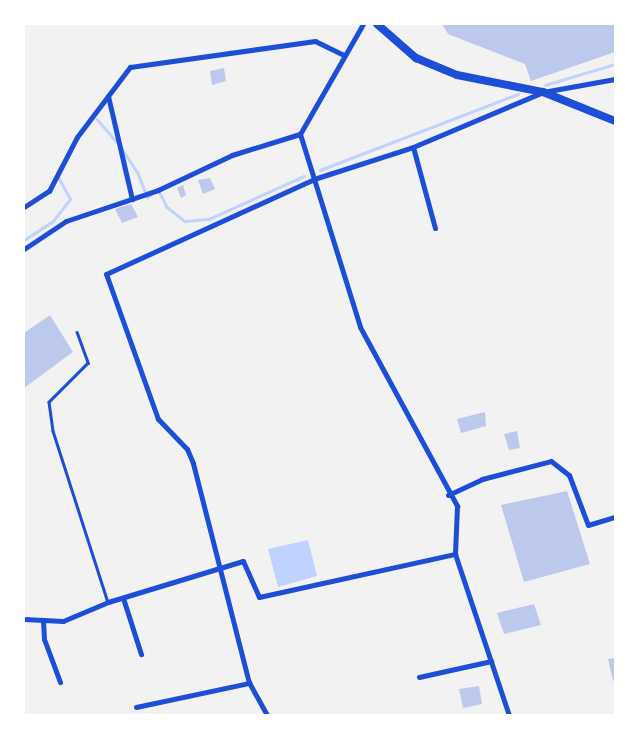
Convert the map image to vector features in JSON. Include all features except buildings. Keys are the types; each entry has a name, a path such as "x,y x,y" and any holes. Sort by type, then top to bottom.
{"main road":[{"path":"377,24 416,58 457,75 544,92 615,121"}],"street":[{"path":"24,249 66,221 132,199 232,155 300,134 344,54 363,24"},
{"path":"24,207 49,192 77,137 130,67 315,41 344,54"},
{"path":"267,715 249,683 193,463 187,449 158,419 106,274 314,179 413,146 544,92 615,79"},
{"path":"108,96 132,199"},
{"path":"300,134 360,328 448,495 456,506 455,554 509,715"},
{"path":"413,146 435,228"},
{"path":"448,495 482,479 551,462 570,475 588,525 615,517"},
{"path":"24,619 64,620 108,602 243,561 259,597 455,554"},
{"path":"123,598 141,654"},
{"path":"43,620 44,639 60,682"},
{"path":"419,677 491,661"},
{"path":"136,707 249,683"}],"lane":[{"path":"77,332 88,363 49,402 53,431 108,602"}],"water":[{"path":"308,540 317,576 278,587 268,549"}],"waterway":[{"path":"545,85 615,64"},
{"path":"320,170 518,94"},
{"path":"97,119 117,142"},
{"path":"121,147 138,173 147,197 151,195"},
{"path":"159,191 167,207 185,221 209,219 304,176"},
{"path":"24,240 53,221 70,199 58,177"}]}
